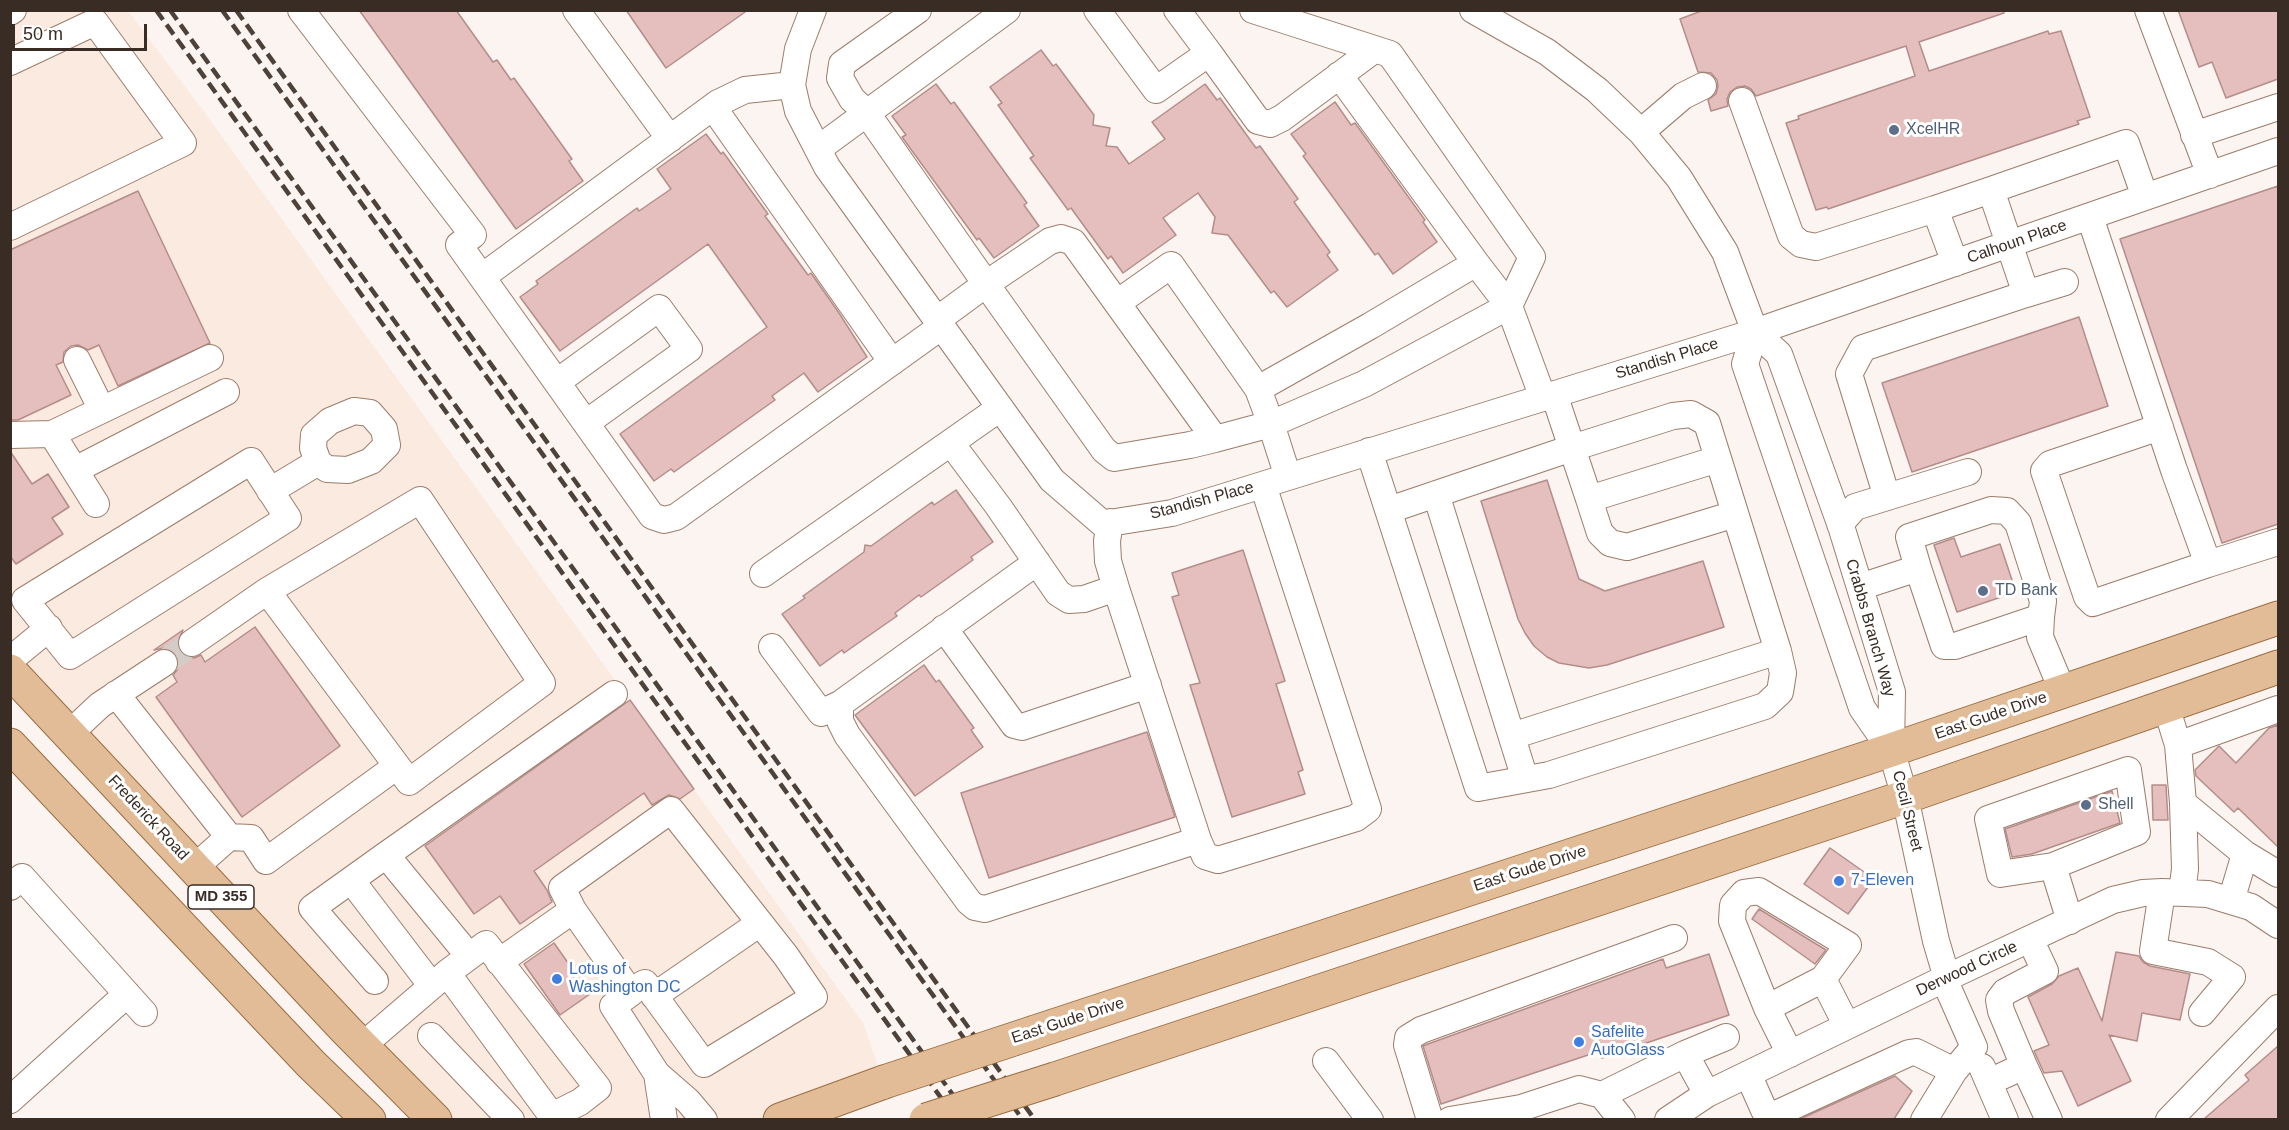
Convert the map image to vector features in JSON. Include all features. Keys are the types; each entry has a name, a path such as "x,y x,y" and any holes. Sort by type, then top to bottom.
{"main road":[{"name":"East Gude Drive","path":"780,1119 884,1082 1891,750 2278,618"},
{"path":"926,1119 1055,1079 1905,797 2278,668"},
{"name":"Frederick Road","path":"10,671 362,1046 435,1119"},
{"name":"MD 355","path":"10,746 311,1064 365,1117"}],"street":[{"path":"576,10 670,139"},
{"path":"813,10 798,49 792,85 798,111 827,167 1052,480 1103,524 1110,522 1107,541 1108,561 1116,588 1197,840 1205,856 1218,860 1356,818 1368,809 1263,485"},
{"path":"918,10 842,64 840,78 852,99 866,112 1104,450 1114,458 1215,439 1271,424 1364,384 1509,306 1532,257 1390,54 1254,10"},
{"path":"818,149 1007,10"},
{"path":"1097,10 1156,90 1209,53"},
{"path":"1177,10 1258,121 1270,124 1282,118 1375,49"},
{"name":"Crabbs Branch Way","path":"1473,10 1547,52 1598,90 1641,132 1679,178 1725,252 1755,332 1779,354 1840,524 1892,692 1891,750"},
{"path":"2148,10 2210,175"},
{"path":"311,14 473,235 459,245 652,516 664,520 676,517 892,362 986,284 1050,241 1060,238 1073,242 1215,439"},
{"path":"10,62 95,22 183,143 10,227"},
{"path":"1339,75 1509,306 1572,448 1600,533 1610,543 1627,547 1735,514"},
{"path":"482,277 713,107 746,90 792,85"},
{"path":"1641,132 1683,96 1703,86"},
{"path":"1742,101 1791,236 1801,244 1816,247 1935,209 2126,143 2145,197"},
{"path":"713,107 892,362"},
{"path":"2194,135 2278,107"},
{"name":"Calhoun Place","path":"1755,332 2278,151"},
{"path":"1991,190 2026,294"},
{"path":"1935,209 1955,263"},
{"path":"2090,217 2208,564"},
{"path":"1258,389 1476,263"},
{"path":"1117,303 1171,265 1258,389 1288,477"},
{"path":"1887,497 1849,374 1863,348 2065,282"},
{"path":"556,382 659,308 689,349 586,423"},
{"name":"Crabbs Branch Way","path":"1755,332 1745,364 1862,708 1891,750"},
{"name":"Standish Place","path":"1110,522 1172,513 1755,332"},
{"path":"10,435 52,434 210,358"},
{"path":"77,360 102,410"},
{"path":"75,470 226,392"},
{"path":"763,574 1000,408"},
{"path":"1369,451 1478,788 1549,775 1765,706 1780,692 1783,673 1778,651 1707,423 1690,414 1673,416 1572,448 1389,510"},
{"path":"2160,427 2050,464 2044,471 2087,597 2093,603 2278,542"},
{"path":"52,434 96,504"},
{"path":"951,443 1058,593 1069,600 1084,599 1116,588"},
{"path":"1589,499 1718,459"},
{"path":"251,461 288,518 70,656 49,628 25,600 251,461"},
{"path":"270,491 318,462"},
{"path":"1840,524 1855,507 1968,472"},
{"path":"1436,494 1525,779"},
{"path":"192,643 267,591 420,500 542,683 409,782 267,591"},
{"path":"2041,617 1955,646 1944,646 1909,537 1991,510 2007,511 2018,523 2043,601 2040,637 2063,692"},
{"path":"772,647 821,713 840,704 1037,562"},
{"path":"1860,587 1918,568"},
{"path":"10,660 49,628"},
{"path":"944,628 1014,724 1022,728 1148,685"},
{"path":"1512,736 1778,651"},
{"path":"69,734 100,705 164,663"},
{"path":"116,694 229,837"},
{"path":"375,981 312,908 614,694"},
{"path":"840,704 840,721 847,735 975,908 985,909 1197,840"},
{"path":"2166,706 2178,745 2185,869 2172,892 2153,951 2208,962 2232,977 2202,1013"},
{"path":"2178,745 2278,709"},
{"name":"Cecil Street","path":"1891,750 1905,797 1945,978 2005,1119"},
{"path":"194,868 229,837 251,838 266,861 397,766"},
{"path":"2128,770 2137,832 2054,866 2000,874 1988,819 2128,770"},
{"path":"2183,803 2245,854 2278,874"},
{"path":"671,810 760,923 814,997 704,1064 642,994 573,910 562,888 671,810"},
{"path":"2231,901 2245,854"},
{"path":"386,855 469,956"},
{"path":"2054,866 2070,921"},
{"path":"10,887 21,877 144,1013"},
{"path":"351,880 439,979 545,1118 580,1102 598,1089 486,944 439,979 362,1046"},
{"path":"1767,1008 1823,979 1848,945 1760,891 1744,893 1733,905 1732,921 1767,1008 1790,1054"},
{"name":"Derwood Circle","path":"1668,1119 1707,1094 1945,978 2113,900 2143,893 2208,894 2251,907 2278,925"},
{"path":"499,962 573,910"},
{"path":"704,1119 688,1101 657,1074 613,1006 642,994 760,923"},
{"path":"1430,1119 1407,1045 1408,1038 1421,1030 1674,938"},
{"path":"2030,939 2045,971 2006,992 2000,1000 2001,1011 2049,1119"},
{"path":"1823,979 1847,1026"},
{"path":"10,1100 127,994"},
{"path":"2169,1119 2278,1008"},
{"path":"431,1036 511,1119"},
{"path":"1450,1119 1523,1114 1579,1089 1608,1110 1685,1054 1726,1036"},
{"path":"1924,1119 1954,1071 1974,1047"},
{"path":"1748,1074 1764,1110 1769,1114 1776,1114 1909,1053 1916,1052 1954,1071"},
{"path":"1685,1054 1707,1094"},
{"path":"1326,1061 1370,1119"},
{"path":"1989,1082 2024,1066"},
{"path":"657,1074 663,1119"}],"shaded area":[{"path":"11,11 128,11 205,113 863,1023 884,1082 780,1119 435,1119 11,671"}],"building":[{"path":"359,10 456,10 493,62 497,60 511,80 514,78 572,159 569,161 583,181 516,229"},
{"path":"626,10 748,10 666,68"},
{"path":"1704,10 2003,10 2004,13 1919,42 1929,71 2048,31 2049,34 2061,31 2090,117 2077,121 2079,124 1828,209 1827,207 1816,210 1786,123 1799,119 1798,116 1915,76 1906,46 1756,96 1751,89 1745,86 1737,87 1730,92 1727,99 1728,106 1711,111 1708,100 1716,94 1717,80 1711,73 1698,72 1680,19"},
{"path":"2178,10 2278,10 2278,79 2226,98 2212,62 2199,67"},
{"path":"1041,50 1053,66 1056,64 1094,115 1093,125 1110,128 1106,146 1117,147 1129,164 1165,139 1152,122 1205,84 1217,100 1220,98 1256,148 1260,146 1298,199 1294,202 1330,252 1327,255 1338,270 1287,307 1274,291 1271,293 1228,235 1212,233 1215,217 1198,193 1163,218 1176,235 1123,273 1111,256 1108,259 1071,208 1068,210 1030,158 1034,156 998,105 1002,103 990,87"},
{"path":"936,84 951,104 954,102 1027,203 1024,205 1039,226 994,258 979,238 977,240 902,137 906,135 892,116"},
{"path":"1335,102 1351,125 1355,123 1425,220 1423,222 1437,242 1393,274 1378,253 1375,255 1303,156 1306,154 1291,134"},
{"path":"706,134 721,154 723,152 768,214 765,216 808,275 811,273 867,357 818,392 804,373 772,396 775,400 674,472 671,469 654,481 620,434 767,327 708,244 560,351 520,297 538,284 536,281 637,208 639,211 671,189 657,169"},
{"path":"2278,186 2278,524 2222,543 2120,239"},
{"path":"138,191 210,343 118,386 99,345 88,350 78,345 71,346 64,352 63,362 56,365 71,395 18,420 10,420 10,250"},
{"path":"2079,317 2108,406 1912,472 1882,383"},
{"path":"10,451 32,484 48,474 69,507 52,518 63,534 16,564 10,556"},
{"path":"1547,480 1579,579 1605,591 1703,561 1724,627 1607,665 1589,668 1559,663 1547,657 1534,646 1518,619 1481,501"},
{"path":"956,490 993,542 971,557 973,560 895,613 897,616 844,653 842,650 820,666 782,614 864,552 865,545 871,546 932,502 934,505"},
{"path":"1954,538 1961,557 2000,544 2016,592 1957,612 1934,545"},
{"path":"1243,550 1285,681 1276,684 1303,770 1298,772 1305,794 1232,817 1190,685 1200,683 1172,597 1179,595 1172,573"},
{"path":"255,627 340,746 242,817 156,697 177,682 173,675 179,663 177,655 171,650 164,648 154,650 183,630 177,644 179,651 186,657 194,658 201,655 205,662"},
{"path":"924,665 936,682 939,680 974,728 971,730 983,747 915,796 855,715"},
{"path":"630,700 694,789 680,799 669,795 652,805 644,793 534,871 552,902 520,924 500,896 474,914 425,846"},
{"path":"2278,725 2278,847 2238,808 2234,812 2196,776 2195,770 2219,746 2236,763 2269,728"},
{"path":"1147,732 1175,817 989,878 961,793"},
{"path":"2152,785 2166,785 2168,820 2153,820"},
{"name":"Shell","path":"2112,791 2120,823 2032,854 2012,857 2005,829"},
{"name":"7-Eleven","path":"1830,848 1874,879 1848,914 1804,884"},
{"path":"1759,909 1826,950 1815,964 1752,919"},
{"name":"Lotus of Washington DC","path":"554,943 590,994 560,1015 524,964"},
{"path":"2116,952 2139,956 2150,966 2190,974 2180,1020 2142,1013 2137,1041 2109,1035 2131,1081 2078,1106 2062,1071 2044,1073 2034,1051 2049,1045 2028,997 2052,984 2059,976 2078,968 2102,1021"},
{"path":"1709,954 1729,1015 1602,1058 1600,1051 1441,1104 1423,1046 1663,959 1666,968"},
{"path":"2278,1046 2278,1119 2204,1119 2249,1080 2245,1075"},
{"path":"1895,1076 1912,1091 1894,1119 1800,1119"}],"tunnel":[{"path":"164,663 192,643"}],"railway":[{"path":"156,10 957,1120"},
{"path":"170,10 971,1120"},
{"path":"222,10 1023,1120"},
{"path":"236,10 1035,1120"}],"place":[{"name":"XcelHR","path":"1894,130"},
{"name":"TD Bank","path":"1983,591"},
{"name":"Shell","path":"2086,805"},
{"name":"7-Eleven","path":"1839,881"},
{"name":"Lotus of Washington DC","path":"557,979"},
{"name":"Safelite AutoGlass","path":"1579,1042"}]}
